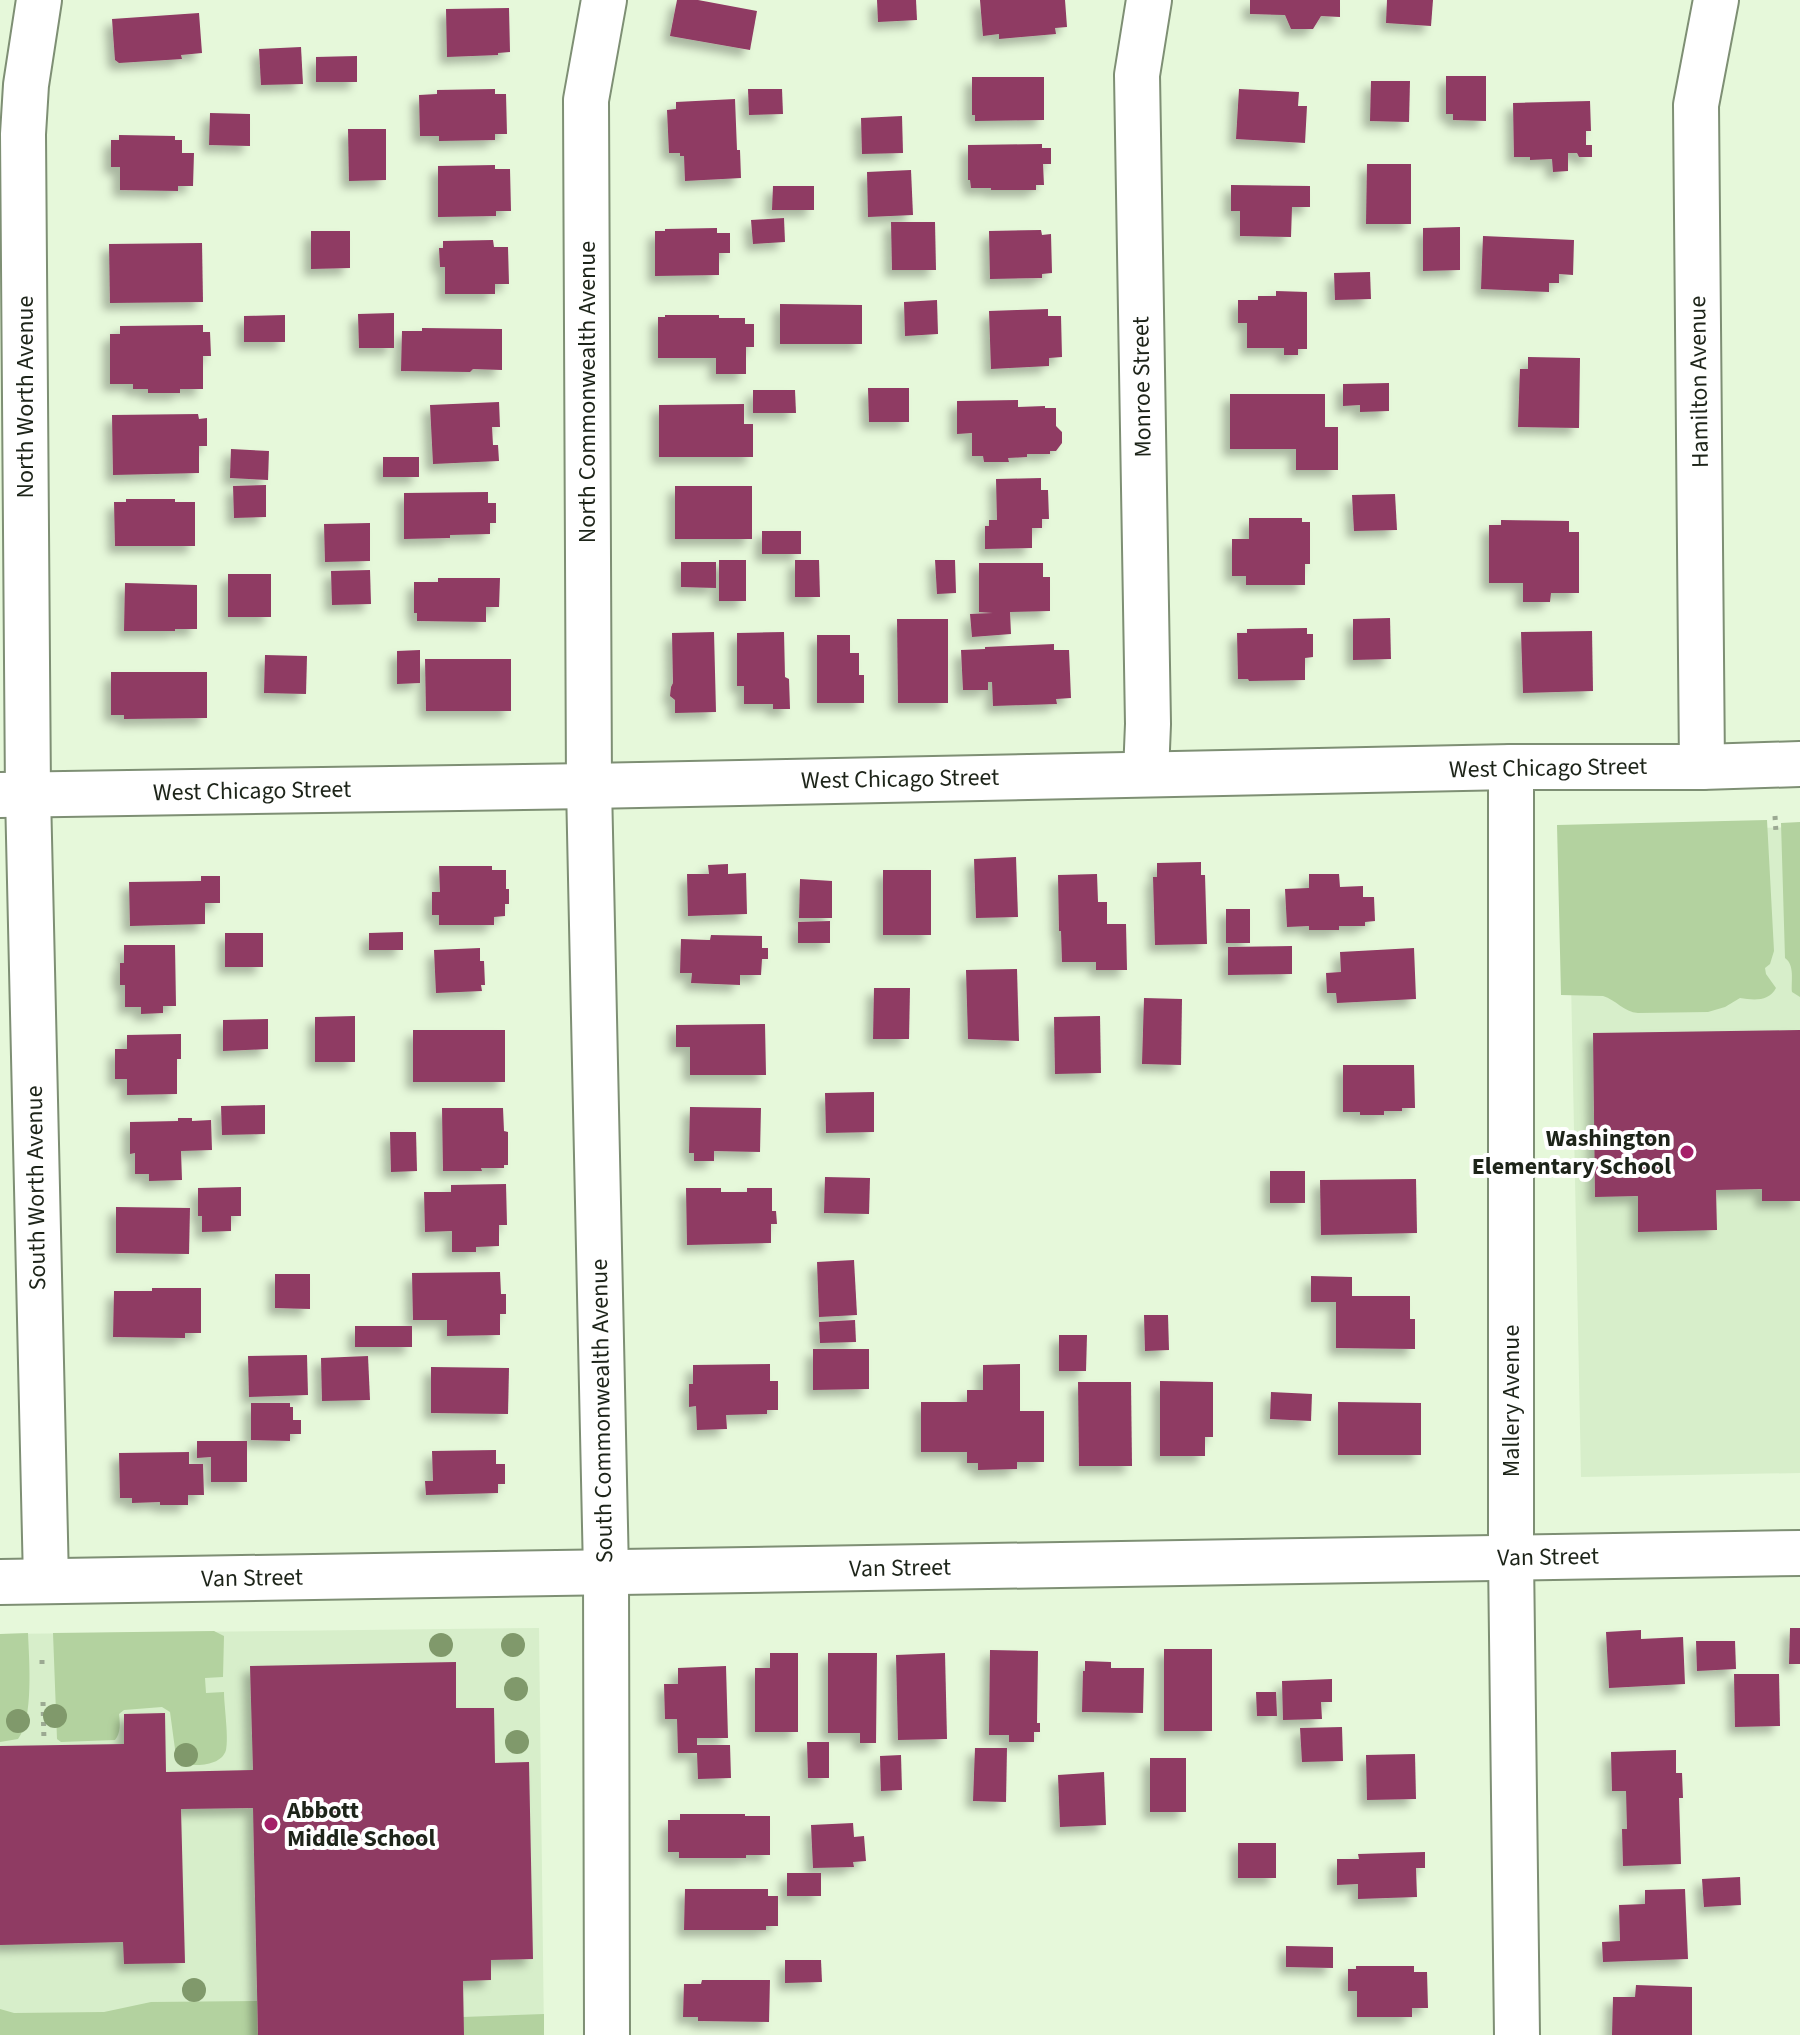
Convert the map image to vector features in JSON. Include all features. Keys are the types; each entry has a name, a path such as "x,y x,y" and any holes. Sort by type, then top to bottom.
{"street":[{"name":"North Worth Avenue","path":"14,795 23,134 26,85 39,0"},
{"name":"North Commonwealth Avenue","path":"589,786 586,100 604,0"},
{"name":"Monroe Street","path":"1146,774 1137,75 1149,0"},
{"name":"Hamilton Avenue","path":"1702,767 1696,105 1716,0"},
{"name":"West Chicago Street","path":"14,795 1800,764"},
{"name":"Mallery Avenue","path":"1511,767 1511,1557 1517,2035"},
{"name":"South Commonwealth Avenue","path":"589,786 606,1572 607,2035"},
{"name":"South Worth Avenue","path":"14,795 36,1208 46,1581"},
{"name":"Van Street","path":"0,1582 1800,1553"}],"path":[{"path":"1775,816 1776,833"},
{"path":"43,1702 44,1741"}],"shaded area":[{"path":"1767,820 1774,951 1770,964 1765,968 1776,988 1773,993 1765,998 1740,998 1708,1012 1638,1013 1603,996 1561,995 1557,825"},
{"path":"1800,822 1800,997 1792,992 1791,969 1785,958 1781,823"},
{"name":"Washington Elementary School","path":"1800,827 1800,1473 1581,1477 1568,832"},
{"name":"Abbott Middle School","path":"539,1628 544,2035 0,2035 0,1634"},
{"path":"214,1631 224,1636 223,1677 205,1678 206,1693 224,1692 227,1745 219,1760 199,1765 180,1764 170,1712 162,1707 124,1710 119,1714 119,1731 115,1740 61,1742 57,1739 53,1633"},
{"path":"28,1633 29,1688 23,1730 18,1739 0,1742 0,1634"},
{"path":"257,2001 258,2035 0,2035 0,2009 14,2013 104,2012 151,2002"},
{"path":"544,2014 544,2035 464,2035 463,2017"}],"building":[{"path":"677,0 698,0 757,11 750,50 670,36"},
{"path":"877,0 916,0 917,20 878,22"},
{"path":"980,0 1065,0 1067,27 1055,28 1056,34 999,39 999,34 983,36"},
{"path":"1250,0 1340,0 1340,17 1321,16 1313,29 1291,29 1285,15 1250,14"},
{"path":"1387,0 1433,0 1431,26 1386,23"},
{"path":"509,8 510,52 447,57 446,9"},
{"path":"199,13 202,53 181,55 182,59 119,63 115,60 112,19"},
{"path":"301,47 303,84 261,85 259,49"},
{"path":"357,56 357,82 316,82 316,57"},
{"path":"1446,76 1486,76 1486,121 1453,120 1453,114 1446,114"},
{"path":"972,77 1044,77 1044,120 975,121 975,115 972,115"},
{"path":"1371,81 1410,81 1409,122 1370,121"},
{"path":"495,89 495,94 506,94 507,134 495,134 495,140 439,141 439,136 420,136 419,95 437,94 437,90"},
{"path":"748,89 782,89 783,114 749,115"},
{"path":"1239,89 1299,92 1298,106 1307,106 1305,143 1236,139"},
{"path":"735,99 741,178 685,181 684,156 669,153 667,110 676,109 676,102"},
{"path":"1590,101 1591,131 1586,131 1586,145 1592,145 1592,157 1568,153 1568,171 1553,172 1552,159 1514,157 1513,103"},
{"path":"210,113 250,114 250,146 209,145"},
{"path":"902,116 903,153 862,154 861,118"},
{"path":"348,129 386,129 386,180 349,181"},
{"path":"119,135 175,136 175,140 182,140 182,153 194,153 193,186 178,186 178,191 120,190 120,167 111,167 111,140 119,140"},
{"path":"1042,144 1042,148 1051,148 1051,164 1043,164 1044,185 1036,185 1036,190 971,188 968,180 968,145"},
{"path":"1367,164 1411,164 1411,224 1366,224"},
{"path":"495,165 495,169 510,169 511,211 496,211 496,216 438,217 438,166"},
{"path":"911,170 913,215 868,217 867,172"},
{"path":"1231,185 1310,186 1310,207 1292,207 1291,237 1240,236 1240,211 1231,211"},
{"path":"773,186 814,186 814,210 772,210"},
{"path":"784,218 785,242 753,244 751,220"},
{"path":"891,222 935,222 936,270 892,270"},
{"path":"1460,227 1460,270 1423,271 1423,228"},
{"path":"717,228 717,233 730,233 730,253 719,253 719,275 655,276 655,231"},
{"path":"1041,230 1042,235 1051,234 1052,273 1042,274 1042,278 990,279 989,231"},
{"path":"311,231 350,231 350,268 311,269"},
{"path":"1483,236 1574,240 1573,275 1559,274 1559,283 1549,283 1549,292 1481,289"},
{"path":"493,240 494,247 508,247 509,284 495,284 495,294 445,294 445,267 440,267 439,248 443,248 443,241"},
{"path":"202,243 203,302 110,303 109,244"},
{"path":"1370,272 1371,299 1335,300 1334,273"},
{"path":"1276,291 1307,292 1307,349 1298,349 1298,355 1284,355 1284,348 1247,348 1247,323 1238,323 1238,300 1276,296"},
{"path":"937,300 938,334 905,336 904,302"},
{"path":"780,304 862,305 862,344 780,344"},
{"path":"1048,309 1048,316 1061,316 1062,357 1049,358 1049,366 991,369 989,311"},
{"path":"394,313 394,348 359,348 358,314"},
{"path":"285,315 285,342 244,342 244,316"},
{"path":"719,315 719,318 745,318 745,324 754,324 754,347 746,347 746,374 716,374 716,358 658,358 658,317"},
{"path":"203,325 203,332 210,332 211,356 203,356 203,389 148,393 148,389 133,389 133,384 110,384 110,334 120,334 120,326"},
{"path":"422,328 502,329 502,370 401,371 402,331 422,331"},
{"path":"1528,357 1580,358 1579,428 1518,427 1520,369 1528,369"},
{"path":"1389,383 1389,411 1360,412 1360,405 1343,406 1343,384"},
{"path":"868,388 909,388 909,422 869,422"},
{"path":"753,390 795,390 796,413 753,413"},
{"path":"1230,394 1325,394 1325,427 1338,427 1338,470 1296,470 1296,449 1230,449"},
{"path":"1018,400 1018,407 1056,408 1056,426 1062,432 1062,443 1056,451 1008,458 1009,462 984,462 983,456 972,456 972,433 957,434 957,401"},
{"path":"499,402 500,427 492,427 493,445 498,445 499,461 433,464 430,405"},
{"path":"744,404 744,424 753,424 753,457 659,457 659,405"},
{"path":"198,414 199,419 207,418 207,446 199,446 199,473 113,475 112,415"},
{"path":"231,449 269,451 268,480 230,478"},
{"path":"383,457 419,457 419,477 383,477"},
{"path":"1041,478 1041,490 1048,490 1049,519 1042,519 1042,528 1032,528 1032,548 985,549 985,526 989,526 989,520 997,520 996,479"},
{"path":"266,485 266,517 234,518 233,486"},
{"path":"675,486 752,486 752,539 675,539"},
{"path":"488,492 488,503 496,503 496,523 490,523 490,534 404,539 404,493"},
{"path":"1395,494 1397,530 1354,531 1352,495"},
{"path":"126,499 195,502 195,546 115,546 114,502 126,502"},
{"path":"1249,518 1302,518 1302,522 1310,522 1310,564 1305,564 1305,585 1246,585 1246,576 1232,576 1232,539 1249,539"},
{"path":"1501,520 1569,521 1569,532 1579,532 1579,593 1551,593 1550,602 1523,602 1523,583 1489,583 1489,525 1501,525"},
{"path":"370,523 370,561 325,562 324,524"},
{"path":"762,531 801,531 801,554 762,554"},
{"path":"719,560 746,560 746,601 719,601"},
{"path":"795,560 819,560 820,597 795,597"},
{"path":"935,560 955,560 956,593 937,594"},
{"path":"681,562 716,562 716,588 681,587"},
{"path":"979,563 1043,563 1043,577 1050,577 1050,611 1010,612 1011,634 972,637 970,614 993,613 979,612"},
{"path":"370,570 371,604 332,605 331,571"},
{"path":"228,574 271,574 271,617 228,617"},
{"path":"438,578 500,578 499,607 486,607 486,622 417,621 414,582 438,582"},
{"path":"125,583 197,585 197,629 124,631"},
{"path":"1390,618 1391,659 1353,660 1353,619"},
{"path":"897,619 948,619 948,703 898,703"},
{"path":"1307,628 1307,634 1313,634 1313,657 1305,658 1305,680 1238,679 1237,633 1247,633 1247,629"},
{"path":"1592,631 1593,691 1523,693 1521,632"},
{"path":"714,632 716,712 675,713 675,700 670,696 673,683 672,633"},
{"path":"784,632 785,677 789,679 790,709 773,709 773,704 744,704 744,686 737,686 737,633"},
{"path":"817,635 850,635 850,653 859,653 859,675 864,675 864,703 817,703"},
{"path":"1054,644 1054,650 1069,650 1071,698 1056,699 1057,704 993,706 992,682 988,682 988,690 963,690 961,650"},
{"path":"420,650 420,683 397,684 397,651"},
{"path":"265,655 307,656 306,694 264,693"},
{"path":"425,659 511,659 511,711 426,711"},
{"path":"111,672 207,672 207,718 124,719 124,715 111,715"},
{"path":"1016,857 1018,917 976,918 974,859"},
{"path":"1201,862 1201,875 1205,875 1207,944 1155,945 1153,877 1157,877 1157,863"},
{"path":"728,864 728,874 746,873 747,914 688,916 687,874 709,874 708,865"},
{"path":"439,866 492,866 492,870 506,870 509,904 505,904 505,916 494,917 494,925 439,925 439,915 432,915 432,892 440,892"},
{"path":"883,870 931,870 931,935 883,935"},
{"path":"1097,874 1098,902 1107,902 1107,924 1126,924 1127,970 1096,970 1096,962 1062,962 1058,875"},
{"path":"1309,874 1339,874 1340,887 1363,886 1363,897 1374,897 1375,921 1365,922 1365,926 1339,926 1339,930 1287,927 1285,889 1309,888"},
{"path":"201,876 220,876 220,903 205,903 205,924 130,926 129,882 201,881"},
{"path":"800,879 832,881 832,918 799,918"},
{"path":"1226,909 1250,909 1250,943 1226,943"},
{"path":"830,921 830,943 798,943 798,922"},
{"path":"403,932 403,950 369,950 369,933"},
{"path":"225,933 263,933 263,967 225,967"},
{"path":"711,935 762,936 762,948 768,948 768,959 762,959 761,975 740,975 740,985 691,983 692,973 680,973 681,939 710,940"},
{"path":"124,945 175,945 176,1006 163,1006 163,1013 141,1014 141,1007 125,1007 125,985 120,985"},
{"path":"1292,946 1292,974 1228,975 1228,947"},
{"path":"480,948 480,961 484,961 485,985 481,985 482,991 436,993 434,950"},
{"path":"1414,948 1416,999 1337,1003 1336,993 1327,993 1326,973 1341,972 1340,952"},
{"path":"1017,969 1019,1041 968,1039 966,970"},
{"path":"874,988 910,988 909,1039 873,1039"},
{"path":"1144,998 1182,999 1181,1065 1142,1064"},
{"path":"355,1016 355,1062 315,1062 315,1017"},
{"path":"1100,1016 1101,1073 1055,1074 1054,1017"},
{"path":"268,1019 268,1049 223,1051 223,1020"},
{"path":"765,1024 766,1075 690,1075 690,1047 676,1047 676,1025"},
{"path":"413,1030 505,1030 505,1082 413,1082"},
{"path":"1800,1030 1800,1201 1762,1201 1762,1189 1716,1190 1717,1230 1638,1232 1638,1196 1595,1197 1593,1033"},
{"path":"181,1034 177,1094 127,1095 127,1079 115,1079 115,1049 127,1049 127,1035"},
{"path":"1343,1065 1414,1065 1415,1108 1384,1111 1384,1115 1343,1112"},
{"path":"874,1092 874,1132 826,1133 825,1093"},
{"path":"265,1105 265,1134 222,1135 221,1106"},
{"path":"690,1107 761,1108 760,1152 714,1151 714,1161 694,1161 694,1153 689,1153"},
{"path":"442,1108 503,1108 504,1131 508,1132 508,1165 504,1168 481,1168 482,1171 443,1171"},
{"path":"178,1118 211,1120 212,1150 181,1151 182,1180 149,1181 149,1174 135,1174 135,1153 130,1154 130,1122 178,1121"},
{"path":"390,1132 416,1132 417,1171 391,1172"},
{"path":"1270,1171 1305,1171 1305,1203 1270,1203"},
{"path":"825,1177 870,1178 869,1214 824,1213"},
{"path":"1416,1179 1417,1233 1321,1235 1320,1180"},
{"path":"506,1184 507,1225 499,1225 499,1246 476,1247 476,1252 452,1252 452,1231 425,1232 424,1192 451,1192 451,1185"},
{"path":"241,1187 241,1216 231,1216 231,1231 202,1232 202,1216 198,1216 198,1188"},
{"path":"686,1188 747,1192 747,1188 772,1188 772,1211 776,1211 777,1224 771,1224 771,1243 687,1245"},
{"path":"116,1207 190,1208 189,1254 116,1253"},
{"path":"854,1260 857,1315 819,1317 817,1262"},
{"path":"500,1272 501,1294 506,1294 506,1314 500,1314 500,1335 447,1336 447,1320 413,1320 412,1273"},
{"path":"275,1274 310,1274 310,1309 275,1308"},
{"path":"1311,1276 1352,1277 1352,1296 1410,1296 1410,1319 1415,1319 1415,1349 1336,1348 1336,1302 1311,1302"},
{"path":"152,1288 201,1288 201,1333 185,1333 185,1338 113,1337 114,1291 152,1291"},
{"path":"1144,1315 1168,1315 1169,1350 1145,1351"},
{"path":"855,1320 856,1342 820,1343 819,1322"},
{"path":"355,1326 412,1326 412,1347 355,1347"},
{"path":"1059,1335 1087,1335 1086,1371 1059,1371"},
{"path":"813,1349 869,1349 869,1389 813,1390"},
{"path":"307,1355 308,1395 249,1397 248,1356"},
{"path":"368,1356 370,1400 322,1401 321,1358"},
{"path":"770,1364 770,1381 778,1381 778,1410 767,1410 767,1414 726,1415 727,1429 697,1430 696,1406 689,1407 693,1365"},
{"path":"1020,1364 1020,1411 1044,1411 1044,1462 1017,1462 1017,1469 978,1470 978,1463 967,1463 967,1452 921,1452 921,1402 967,1402 967,1390 983,1390 983,1365"},
{"path":"431,1367 509,1368 508,1414 431,1413"},
{"path":"1160,1381 1213,1382 1213,1437 1205,1437 1205,1456 1160,1456"},
{"path":"1078,1382 1131,1382 1132,1466 1079,1466"},
{"path":"1271,1392 1312,1394 1311,1421 1270,1419"},
{"path":"1338,1402 1421,1403 1421,1455 1338,1455"},
{"path":"251,1403 290,1403 293,1420 301,1420 301,1434 290,1434 290,1441 251,1440"},
{"path":"197,1441 247,1441 247,1482 211,1482 211,1457 197,1458"},
{"path":"496,1450 496,1464 505,1464 505,1484 498,1484 498,1493 426,1495 425,1481 433,1481 432,1451"},
{"path":"189,1452 189,1464 203,1464 204,1495 188,1495 188,1505 132,1503 132,1498 120,1498 119,1453"},
{"path":"1790,1628 1800,1628 1800,1664 1789,1664"},
{"path":"1641,1630 1641,1639 1683,1637 1685,1684 1609,1688 1606,1632"},
{"path":"1696,1641 1735,1641 1736,1669 1697,1671"},
{"path":"1164,1649 1212,1649 1212,1731 1164,1731"},
{"path":"990,1650 1038,1651 1037,1723 1040,1723 1040,1732 1034,1732 1034,1742 1009,1742 1009,1735 989,1735"},
{"path":"770,1653 798,1653 798,1732 755,1732 755,1668 770,1668"},
{"path":"828,1653 877,1653 876,1743 860,1743 860,1733 828,1733"},
{"path":"945,1653 947,1739 898,1740 896,1655"},
{"path":"1085,1661 1111,1662 1111,1668 1144,1668 1143,1713 1082,1712"},
{"name":"Abbott Middle School","path":"456,1662 456,1708 494,1708 495,1763 529,1762 533,1959 491,1960 491,1980 463,1981 464,2035 258,2035 253,1808 181,1809 185,1963 124,1964 123,1942 0,1945 0,1746 124,1744 124,1714 165,1713 166,1772 253,1770 250,1666"},
{"path":"726,1666 728,1738 697,1738 697,1745 730,1745 731,1778 698,1779 697,1753 678,1753 677,1719 665,1719 664,1684 678,1684 678,1668"},
{"path":"1734,1674 1779,1674 1780,1726 1735,1727"},
{"path":"1332,1679 1332,1702 1321,1702 1322,1719 1283,1720 1282,1681"},
{"path":"1256,1692 1276,1692 1277,1716 1257,1716"},
{"path":"1342,1727 1343,1761 1302,1762 1300,1728"},
{"path":"807,1742 829,1742 829,1778 808,1778"},
{"path":"975,1748 1007,1748 1006,1802 973,1801"},
{"path":"1676,1750 1676,1773 1682,1773 1683,1798 1679,1798 1681,1864 1623,1866 1622,1829 1627,1829 1626,1791 1612,1791 1611,1752"},
{"path":"1415,1754 1416,1799 1367,1800 1366,1755"},
{"path":"901,1755 902,1790 881,1791 880,1756"},
{"path":"1150,1758 1186,1758 1186,1812 1150,1812"},
{"path":"1104,1772 1106,1825 1060,1827 1058,1775"},
{"path":"680,1814 770,1816 770,1855 679,1858 679,1852 668,1852 668,1820 680,1820"},
{"path":"853,1823 854,1837 864,1836 866,1861 853,1862 854,1867 813,1868 811,1825"},
{"path":"1238,1843 1276,1843 1276,1878 1238,1878"},
{"path":"1425,1852 1425,1868 1416,1868 1417,1897 1358,1899 1358,1884 1337,1885 1337,1859 1359,1859 1358,1854"},
{"path":"787,1873 821,1873 821,1896 787,1896"},
{"path":"1740,1877 1741,1905 1704,1907 1702,1879"},
{"path":"685,1889 768,1889 768,1896 778,1896 778,1926 766,1926 766,1930 684,1930"},
{"path":"1685,1889 1688,1959 1603,1962 1602,1942 1620,1941 1619,1905 1645,1904 1645,1890"},
{"path":"1286,1946 1333,1947 1333,1968 1286,1967"},
{"path":"785,1960 821,1960 822,1982 785,1983"},
{"path":"1356,1966 1414,1966 1414,1972 1427,1972 1428,2008 1412,2008 1412,2017 1357,2017 1357,1991 1348,1991 1348,1969 1356,1969"},
{"path":"702,1980 770,1980 769,2022 698,2021 698,2017 683,2017 684,1984 701,1984"},
{"path":"1636,1985 1692,1987 1692,2035 1612,2035 1613,1997 1635,1997"}],"place":[{"name":"Washington Elementary School","path":"1687,1152"},
{"name":"Abbott Middle School","path":"271,1824"}]}
